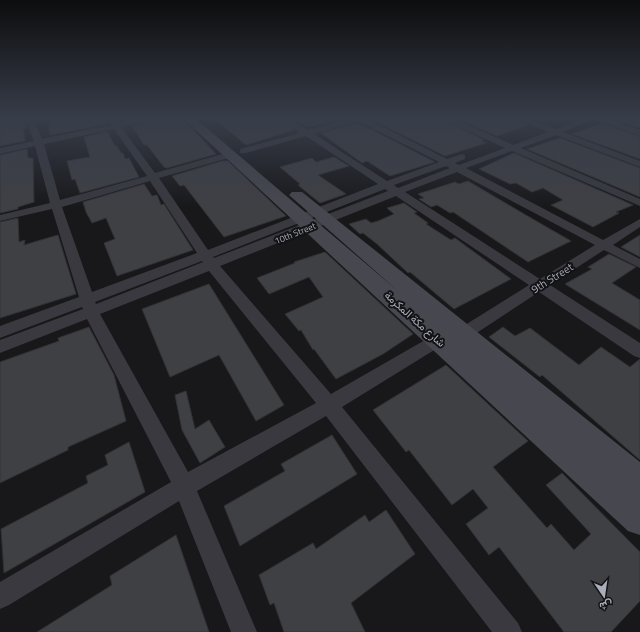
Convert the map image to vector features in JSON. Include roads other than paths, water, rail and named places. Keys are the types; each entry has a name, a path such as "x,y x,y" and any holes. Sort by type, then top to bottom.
{"main road":[{"name":"شارع مكة المكرمة","path":"230,148 315,219 463,334 640,482"},
{"name":"شارع مكة المكرمة","path":"232,148 236,153"},
{"name":"شارع مكة المكرمة","path":"315,219 438,340 640,519"}],"street":[{"path":"0,151 12,148"},
{"path":"41,148 56,205 89,306 184,486 244,632"},
{"path":"132,148 208,260 330,405 509,632"},
{"path":"0,218 56,205 252,148"},
{"path":"331,148 384,185 640,351"},
{"path":"419,148 640,264"},
{"name":"10th Street","path":"315,219 384,185 446,162 495,148"},
{"name":"10th Street","path":"0,347 89,306 315,219 397,193 500,148"},
{"path":"516,148 640,203"},
{"path":"599,148 640,164"},
{"name":"9th Street","path":"463,334 640,222"},
{"name":"10th Street","path":"0,332 89,306"},
{"path":"0,596 184,486 330,405 438,340"}]}
